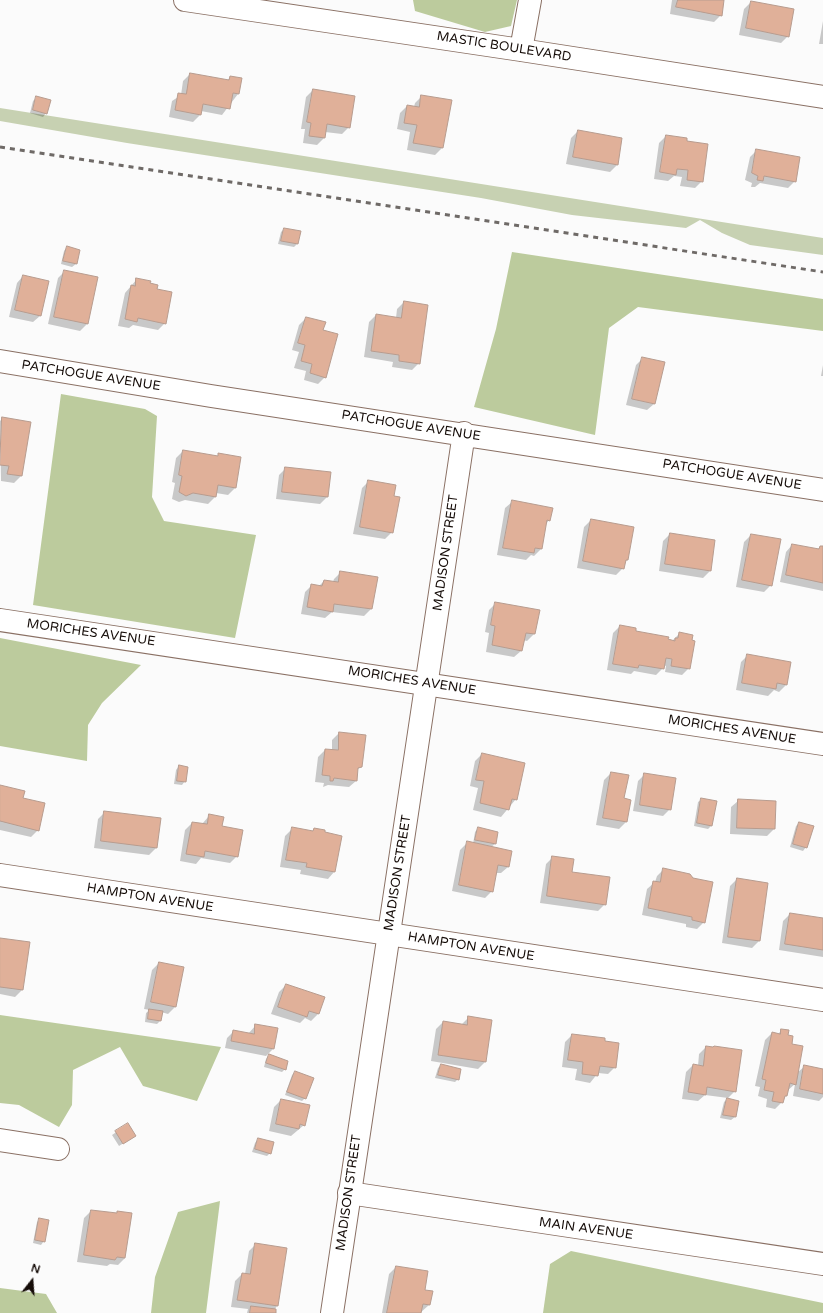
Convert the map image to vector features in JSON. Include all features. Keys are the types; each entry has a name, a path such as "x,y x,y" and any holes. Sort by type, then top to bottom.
{"street":[{"name":"MASTIC BOULEVARD","path":"185,0 823,97"},
{"path":"521,50 530,0"},
{"name":"PATCHOGUE AVENUE","path":"0,361 218,397 464,433 823,490"},
{"name":"MADISON STREET","path":"332,1313 464,433"},
{"name":"MORICHES AVENUE","path":"0,620 823,744"},
{"name":"HAMPTON AVENUE","path":"0,875 823,1000"},
{"path":"0,1140 58,1149"},
{"name":"MAIN AVENUE","path":"349,1193 823,1264"}],"green space":[{"path":"413,0 517,0 511,26 485,32 415,11"},
{"path":"0,108 823,238 823,255 750,245 722,233 700,220 686,228 572,215 481,198 127,143 0,121"},
{"path":"512,252 823,299 823,331 638,307 609,328 595,435 474,407 496,329"},
{"path":"61,394 145,409 157,416 152,497 164,521 256,535 235,638 33,605"},
{"path":"0,638 141,665 102,703 88,725 87,761 0,746"},
{"path":"0,1015 221,1047 197,1101 143,1086 120,1047 73,1070 72,1105 59,1127 19,1105 0,1103"},
{"path":"220,1201 206,1313 151,1313 155,1277 178,1212"},
{"path":"571,1251 823,1303 823,1313 543,1313 550,1264"},
{"path":"0,1288 46,1294 57,1313 0,1313"}],"building":[{"path":"678,0 724,0 722,16 676,7"},
{"path":"751,1 794,9 789,37 746,28"},
{"path":"190,73 229,80 230,76 242,78 239,94 233,93 230,109 203,104 201,115 175,110 178,93 186,94"},
{"path":"313,89 355,96 350,128 327,124 325,138 309,136 311,123 307,122"},
{"path":"421,95 452,100 443,148 413,143 417,125 404,123 407,105 419,107"},
{"path":"36,96 51,100 47,114 33,110"},
{"path":"578,130 622,138 618,165 573,157"},
{"path":"666,135 687,138 687,141 708,144 703,182 687,180 688,170 677,169 676,175 660,172"},
{"path":"756,149 800,157 796,182 764,176 763,181 757,180 758,176 752,173"},
{"path":"284,228 301,231 298,244 281,241"},
{"path":"67,246 80,250 77,264 63,261"},
{"path":"64,270 98,277 88,324 54,317"},
{"path":"23,275 49,281 41,316 15,310"},
{"path":"136,278 151,281 150,283 158,285 157,289 172,292 166,324 138,318 137,322 125,319 131,285 135,286"},
{"path":"404,301 428,305 420,364 399,361 399,355 371,351 376,314 401,318"},
{"path":"306,317 326,322 323,330 338,334 326,378 310,373 312,364 301,361 305,345 298,343"},
{"path":"642,357 665,362 655,404 632,399"},
{"path":"2,417 31,422 22,476 7,474 9,466 0,465"},
{"path":"183,450 218,456 218,453 241,457 236,488 218,485 216,497 193,493 186,496 179,492 182,476 179,475"},
{"path":"285,467 331,472 328,497 282,492"},
{"path":"368,480 396,485 394,496 400,497 393,533 360,527"},
{"path":"512,500 553,508 550,521 547,520 542,549 535,548 534,553 503,548"},
{"path":"591,519 634,527 628,560 626,560 624,569 583,561"},
{"path":"670,533 715,540 711,571 665,564"},
{"path":"751,534 781,539 772,586 742,580"},
{"path":"792,544 819,549 820,546 823,546 823,583 786,575"},
{"path":"340,571 378,577 372,609 334,604 333,612 307,607 311,584 322,586 324,580 338,582"},
{"path":"495,602 540,610 535,634 526,633 522,651 492,645 495,626 491,625"},
{"path":"620,625 636,628 636,631 669,637 668,639 675,641 675,638 678,638 679,632 693,635 692,640 695,641 690,669 671,666 672,659 666,658 664,669 639,665 638,668 613,664"},
{"path":"747,654 791,662 787,685 777,683 776,689 742,683"},
{"path":"339,732 366,735 362,767 358,768 357,781 334,778 333,781 330,781 330,776 322,775 325,749 338,750"},
{"path":"482,753 525,763 517,800 512,799 509,810 480,803 484,781 476,780"},
{"path":"179,765 188,767 186,782 177,781"},
{"path":"611,772 629,775 624,798 631,800 627,822 603,818"},
{"path":"644,773 676,778 671,810 640,805"},
{"path":"0,785 25,791 23,798 45,803 39,831 0,821"},
{"path":"701,798 717,801 712,826 697,823"},
{"path":"738,799 776,801 775,829 737,828"},
{"path":"104,811 161,818 157,848 101,841"},
{"path":"209,814 224,817 222,826 243,830 238,857 205,851 204,857 186,854 192,822 207,824"},
{"path":"799,822 814,826 807,848 793,844"},
{"path":"292,827 313,831 314,828 342,836 335,872 306,867 307,863 286,860"},
{"path":"478,827 498,832 496,844 475,840"},
{"path":"467,841 512,851 509,867 498,865 493,892 459,885"},
{"path":"552,856 574,859 572,872 610,877 606,905 547,896"},
{"path":"663,868 690,874 693,878 713,882 705,923 692,920 692,917 648,908 653,881 660,882"},
{"path":"737,878 768,883 760,941 728,937"},
{"path":"790,913 823,918 823,950 785,944"},
{"path":"0,938 30,942 23,990 0,987"},
{"path":"159,962 184,967 176,1007 151,1002"},
{"path":"286,984 325,997 319,1014 309,1011 307,1017 278,1007"},
{"path":"149,1009 163,1011 161,1021 148,1019"},
{"path":"468,1016 492,1020 486,1062 438,1055 443,1021 467,1025"},
{"path":"255,1024 278,1028 274,1049 231,1041 233,1030 254,1034"},
{"path":"781,1029 789,1030 788,1035 793,1036 792,1044 803,1046 796,1085 790,1083 787,1096 785,1096 783,1103 772,1101 774,1092 764,1090 766,1080 762,1079 772,1032 780,1034"},
{"path":"572,1034 605,1038 605,1041 619,1043 616,1068 600,1066 598,1076 582,1074 583,1062 568,1060"},
{"path":"706,1046 742,1050 736,1092 707,1087 706,1095 688,1092 693,1064 703,1066"},
{"path":"269,1054 288,1061 286,1070 266,1063"},
{"path":"441,1064 461,1069 459,1080 438,1075"},
{"path":"804,1065 823,1069 823,1094 800,1089"},
{"path":"295,1071 314,1078 306,1099 287,1092"},
{"path":"727,1098 739,1101 736,1117 723,1115"},
{"path":"281,1099 310,1105 305,1126 300,1124 299,1129 276,1124"},
{"path":"128,1123 136,1136 123,1144 115,1131"},
{"path":"258,1138 274,1142 271,1154 255,1149"},
{"path":"91,1210 132,1213 125,1258 117,1257 115,1260 84,1255"},
{"path":"39,1218 49,1220 45,1242 35,1240"},
{"path":"255,1243 287,1248 278,1306 237,1300 242,1273 250,1274"},
{"path":"396,1266 428,1271 425,1290 433,1291 430,1305 423,1304 421,1313 387,1313"},
{"path":"251,1306 276,1309 276,1313 250,1313"}],"railway":[{"path":"0,147 823,272"}]}
